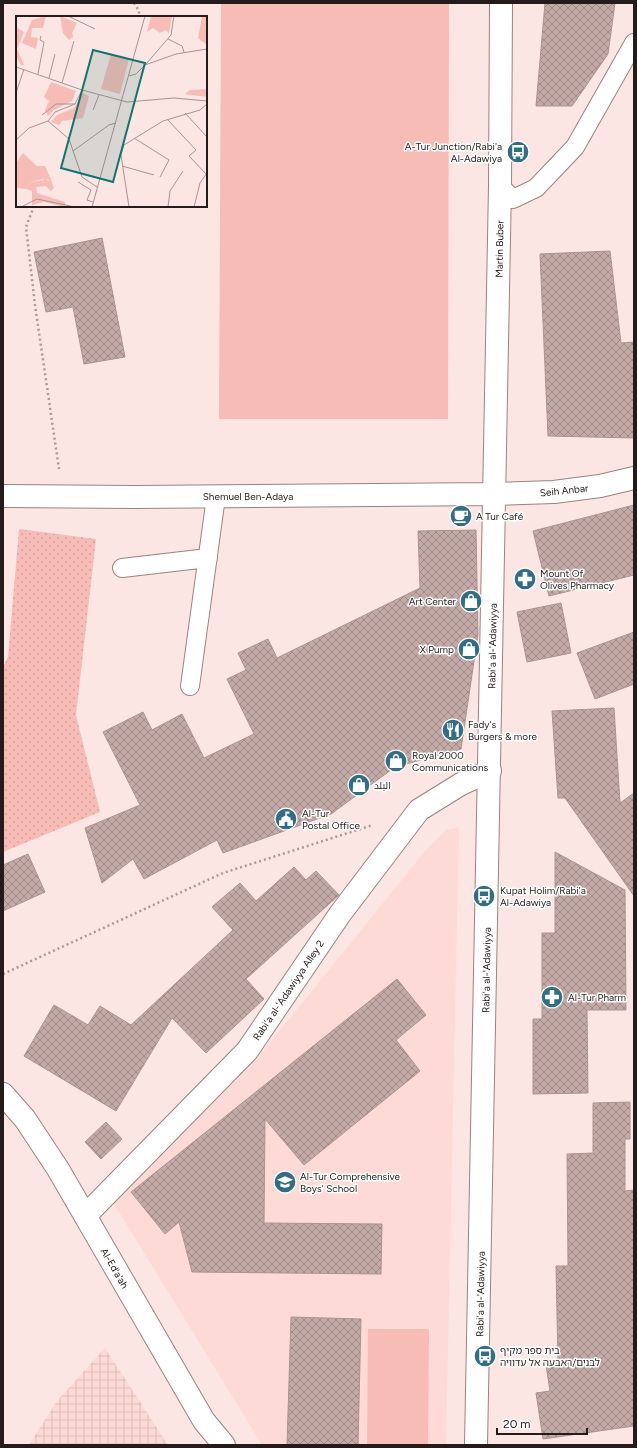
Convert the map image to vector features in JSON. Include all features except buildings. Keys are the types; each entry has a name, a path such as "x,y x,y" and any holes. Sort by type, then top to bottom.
{"street":[{"name":"Martin Buber","path":"493,494 500,186 501,3"},
{"name":"Seih Anbar","path":"493,494 554,492 600,486 634,478"},
{"name":"Shemuel Ben-Adaya","path":"4,500 63,497 493,494"},
{"name":"Rabiʼa al-'Adawiyya","path":"476,1445 490,771 493,494"},
{"name":"Rabiʼa al-'Adawiyya Alley 2","path":"85,1216 247,1051 340,914 419,810 461,784 490,771"},
{"name":"Al-Ed'a'ah","path":"3,1094 25,1119 85,1216 204,1421 224,1445"}],"lane":[{"path":"500,186 513,199 536,188 575,147 634,43"},
{"path":"190,686 216,497"},
{"path":"122,568 208,558"}],"path":[{"path":"134,3 140,11 139,16"},
{"path":"34,207 26,227 35,305 63,497"},
{"path":"3,974 223,873 374,824"}],"shaded area":[{"path":"221,3 449,3 448,419 219,419"},
{"path":"19,529 96,539 76,715 100,812 3,852 3,667 8,657"},
{"path":"459,827 446,1445 262,1445 111,1199 251,1066 426,850 446,830"},
{"path":"368,1329 429,1329 428,1445 367,1445"},
{"path":"105,1348 168,1445 29,1445 57,1401"}],"place":[{"name":"A-Tur Junction/Rabi'a Al-Adawiya","path":"518,152"},
{"name":"A Tur Café","path":"461,516"},
{"name":"Mount Of Olives Pharmacy","path":"525,579"},
{"name":"Art Center","path":"471,601"},
{"name":"X Pump","path":"469,649"},
{"name":"Fady‘s Burgers & more","path":"453,730"},
{"name":"Royal 2000 Communications","path":"396,761"},
{"name":"البلد","path":"359,785"},
{"name":"Al-Tur Postal Office","path":"286,819"},
{"name":"Kupat Holim/Rabi'a Al-Adawiya","path":"484,896"},
{"name":"Al-Tur Pharm","path":"552,997"},
{"name":"Al-Tur Comprehensive Boys' School","path":"285,1182"},
{"name":"בית ספר מקיף לבנים/ראבעה אל עדוויה","path":"485,1356"}]}
